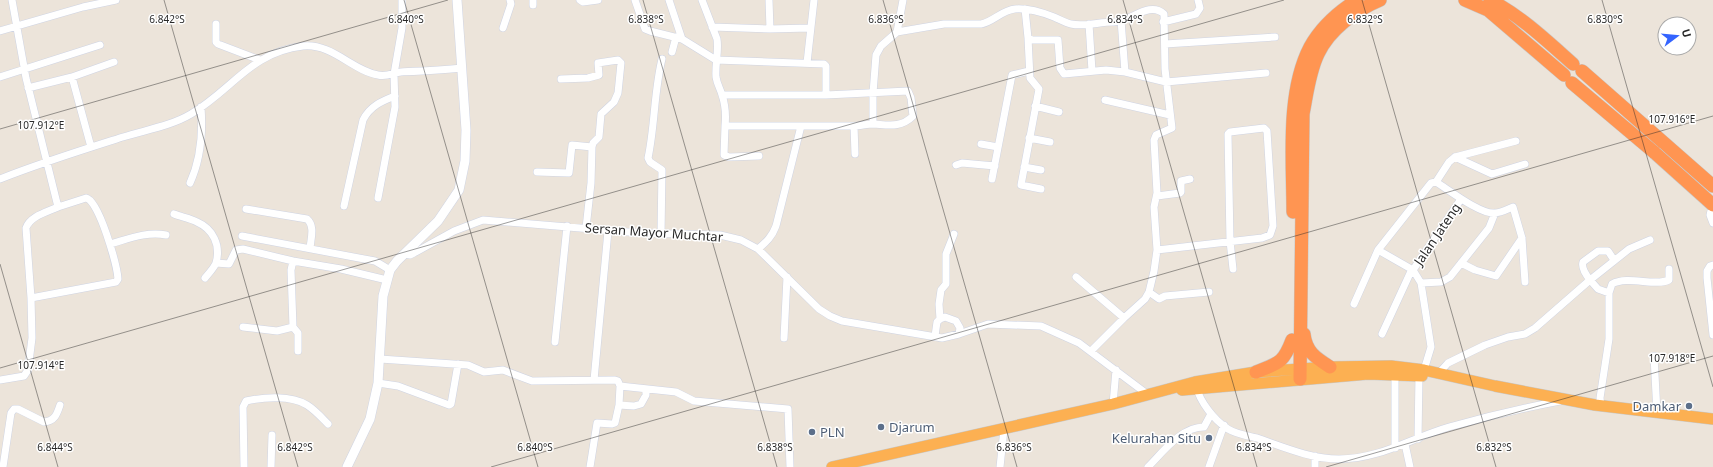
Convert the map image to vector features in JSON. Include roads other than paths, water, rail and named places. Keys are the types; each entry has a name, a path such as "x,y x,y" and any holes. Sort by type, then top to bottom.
{"highway":[{"path":"1297,374 1292,340 1293,112 1299,76 1310,47 1328,23 1341,10 1356,0"},
{"path":"1297,374 1300,301 1303,114 1309,80 1318,53 1333,33 1348,18 1365,7 1380,0"},
{"path":"1465,0 1488,10 1713,204"},
{"path":"1490,0 1500,5 1537,32 1713,186"},
{"path":"1300,301 1305,343 1312,355 1330,367"},
{"path":"1196,386 1256,372 1278,363 1286,357 1292,340"},
{"path":"832,467 1113,404 1164,390 1297,374 1330,367 1391,366 1421,374"},
{"path":"1256,372 1395,375 1437,373 1564,400 1601,406 1713,419"}],"street":[{"path":"12,0 28,88 58,207"},
{"path":"0,31 16,25 82,7 116,0"},
{"path":"378,198 390,138 395,96 394,74 402,28 402,0"},
{"path":"347,467 370,419 378,383 383,296 386,280 390,270 397,261 438,221 459,190 466,162 466,130 457,0"},
{"path":"504,28 511,4 510,0"},
{"path":"580,0 583,2 598,0"},
{"path":"635,0 645,29 679,38 716,60 824,64 826,66 826,95"},
{"path":"669,0 679,38 673,49"},
{"path":"702,0 717,42 717,84 722,95 725,126 724,155 729,157 759,156"},
{"path":"769,0 770,29"},
{"path":"807,63 809,28 814,0"},
{"path":"873,124 873,93 878,51 897,32 903,0"},
{"path":"1163,22 1196,14 1200,8 1198,0"},
{"path":"897,32 944,24 981,24 986,23 1013,9 1038,11 1070,24 1116,22 1140,10 1156,8 1160,9 1164,14 1163,22 1166,82 1171,130 1156,135 1154,140 1157,196 1154,207 1157,250 1154,271 1149,292 1145,299 1091,351"},
{"path":"1025,9 1030,78 1039,89 1021,185 1041,189"},
{"path":"1121,20 1125,72"},
{"path":"216,24 216,42 218,44 260,60"},
{"path":"1089,24 1092,71"},
{"path":"712,27 770,29 809,28"},
{"path":"1165,44 1275,37"},
{"path":"1028,38 1032,40 1058,40 1061,71 1067,75 1092,71 1125,72 1166,82 1266,73"},
{"path":"0,77 100,45"},
{"path":"0,179 91,147 180,120 220,94 243,72 260,60 286,49 315,46 333,53 377,75 387,76 394,74 462,68"},
{"path":"661,234 662,170 653,165 648,158 653,132 658,77 662,58"},
{"path":"561,79 588,78 599,75 598,63 618,60 621,63 618,93 614,102 601,114 599,138 593,143 592,147 591,183 586,228"},
{"path":"28,88 72,77 114,62"},
{"path":"992,179 1012,75 1029,71"},
{"path":"72,77 91,147"},
{"path":"722,95 826,95 908,92 914,112 911,119 893,126 873,124 854,126 725,126"},
{"path":"344,206 363,120 370,109 395,96"},
{"path":"1105,100 1170,115"},
{"path":"1035,106 1059,112"},
{"path":"190,183 196,170 201,145 201,107"},
{"path":"758,249 772,235 776,226 801,126"},
{"path":"854,126 855,154"},
{"path":"1157,250 1230,241 1266,237 1270,236 1272,231 1267,131 1264,128 1230,132 1228,134 1230,241 1233,269"},
{"path":"1029,138 1050,142"},
{"path":"1354,304 1378,250 1431,183 1436,182 1449,162 1455,157 1516,141"},
{"path":"982,144 998,147"},
{"path":"537,172 569,173 572,145 592,147"},
{"path":"1455,157 1492,174 1525,164"},
{"path":"956,165 962,163 995,166"},
{"path":"1024,167 1041,170"},
{"path":"1157,196 1180,193 1181,181 1190,179"},
{"path":"1436,182 1461,199 1487,213 1495,213 1516,206 1522,238 1525,282"},
{"path":"0,380 24,376 28,372 32,338 27,224 58,207 89,198 96,208 110,244 118,273 118,279 116,282 31,298"},
{"name":"Jalan Jateng","path":"1382,334 1412,269 1461,199"},
{"path":"1713,204 1710,215 1713,223"},
{"path":"246,209 309,220 312,228 310,248"},
{"path":"1422,283 1445,281 1450,277 1489,228 1495,213"},
{"path":"174,214 197,222 209,229 214,236 218,248 216,263 205,278"},
{"name":"Sersan Mayor Muchtar","path":"404,254 410,255 454,231 483,220 567,226 608,231 720,235 741,240 758,249 812,302 830,316 842,321 942,338 988,324 1041,326 1059,333 1091,351 1147,394"},
{"path":"555,342 567,226"},
{"path":"594,380 608,231"},
{"path":"110,244 148,234 166,235"},
{"path":"940,319 938,304 941,290 946,284 946,254 954,234"},
{"path":"242,236 375,261 390,270"},
{"path":"1461,262 1475,270 1496,276 1522,238"},
{"path":"1437,373 1448,363 1485,345 1508,337 1525,334 1535,328 1614,260 1629,249 1650,240"},
{"path":"216,263 229,264 236,250 243,249 294,261 341,269 386,280"},
{"path":"1378,250 1412,269 1422,283 1431,347 1421,374 1418,439"},
{"path":"1609,293 1598,289 1585,274 1582,264 1601,250 1608,251 1614,260"},
{"path":"294,261 291,270 293,327 298,333 298,351"},
{"path":"1713,265 1710,266 1707,271 1713,335"},
{"path":"1601,406 1600,398 1609,339 1609,293 1612,284 1617,281 1667,281 1669,280 1669,269"},
{"path":"784,338 787,277"},
{"path":"1076,278 1124,318"},
{"path":"1149,292 1159,299 1165,296 1209,292"},
{"path":"935,336 937,322 945,317 956,321 960,328 959,334"},
{"path":"243,328 277,331 293,327"},
{"path":"1654,356 1657,413"},
{"path":"380,359 468,365 484,372 503,370 532,381 618,381 620,386 619,405 615,423 598,423 596,425 590,467"},
{"path":"378,383 398,386 449,405 451,404 458,364"},
{"path":"1113,404 1116,370"},
{"path":"1395,375 1395,448"},
{"path":"620,386 676,392 694,401 788,409 790,467"},
{"path":"1196,386 1212,414 1229,430 1315,456 1338,459 1379,454 1447,428 1519,409 1564,400"},
{"path":"619,405 634,406 641,404 646,395 646,388"},
{"path":"244,467 243,407 246,401 273,398 290,400 307,405 328,424"},
{"path":"3,467 7,434 11,413 14,409 18,409 44,422 49,421 56,416 60,405"},
{"path":"1148,467 1186,431 1195,427 1204,427 1212,414"},
{"path":"1210,467 1224,425"},
{"path":"1000,467 1004,429"},
{"path":"271,467 272,435"},
{"path":"1405,444 1410,467"},
{"path":"1315,456 1315,467"}],"place":[{"name":"Damkar","path":"1689,406"},
{"name":"Djarum","path":"881,427"},
{"name":"PLN","path":"812,432"},
{"name":"Kelurahan Situ","path":"1209,438"}]}
